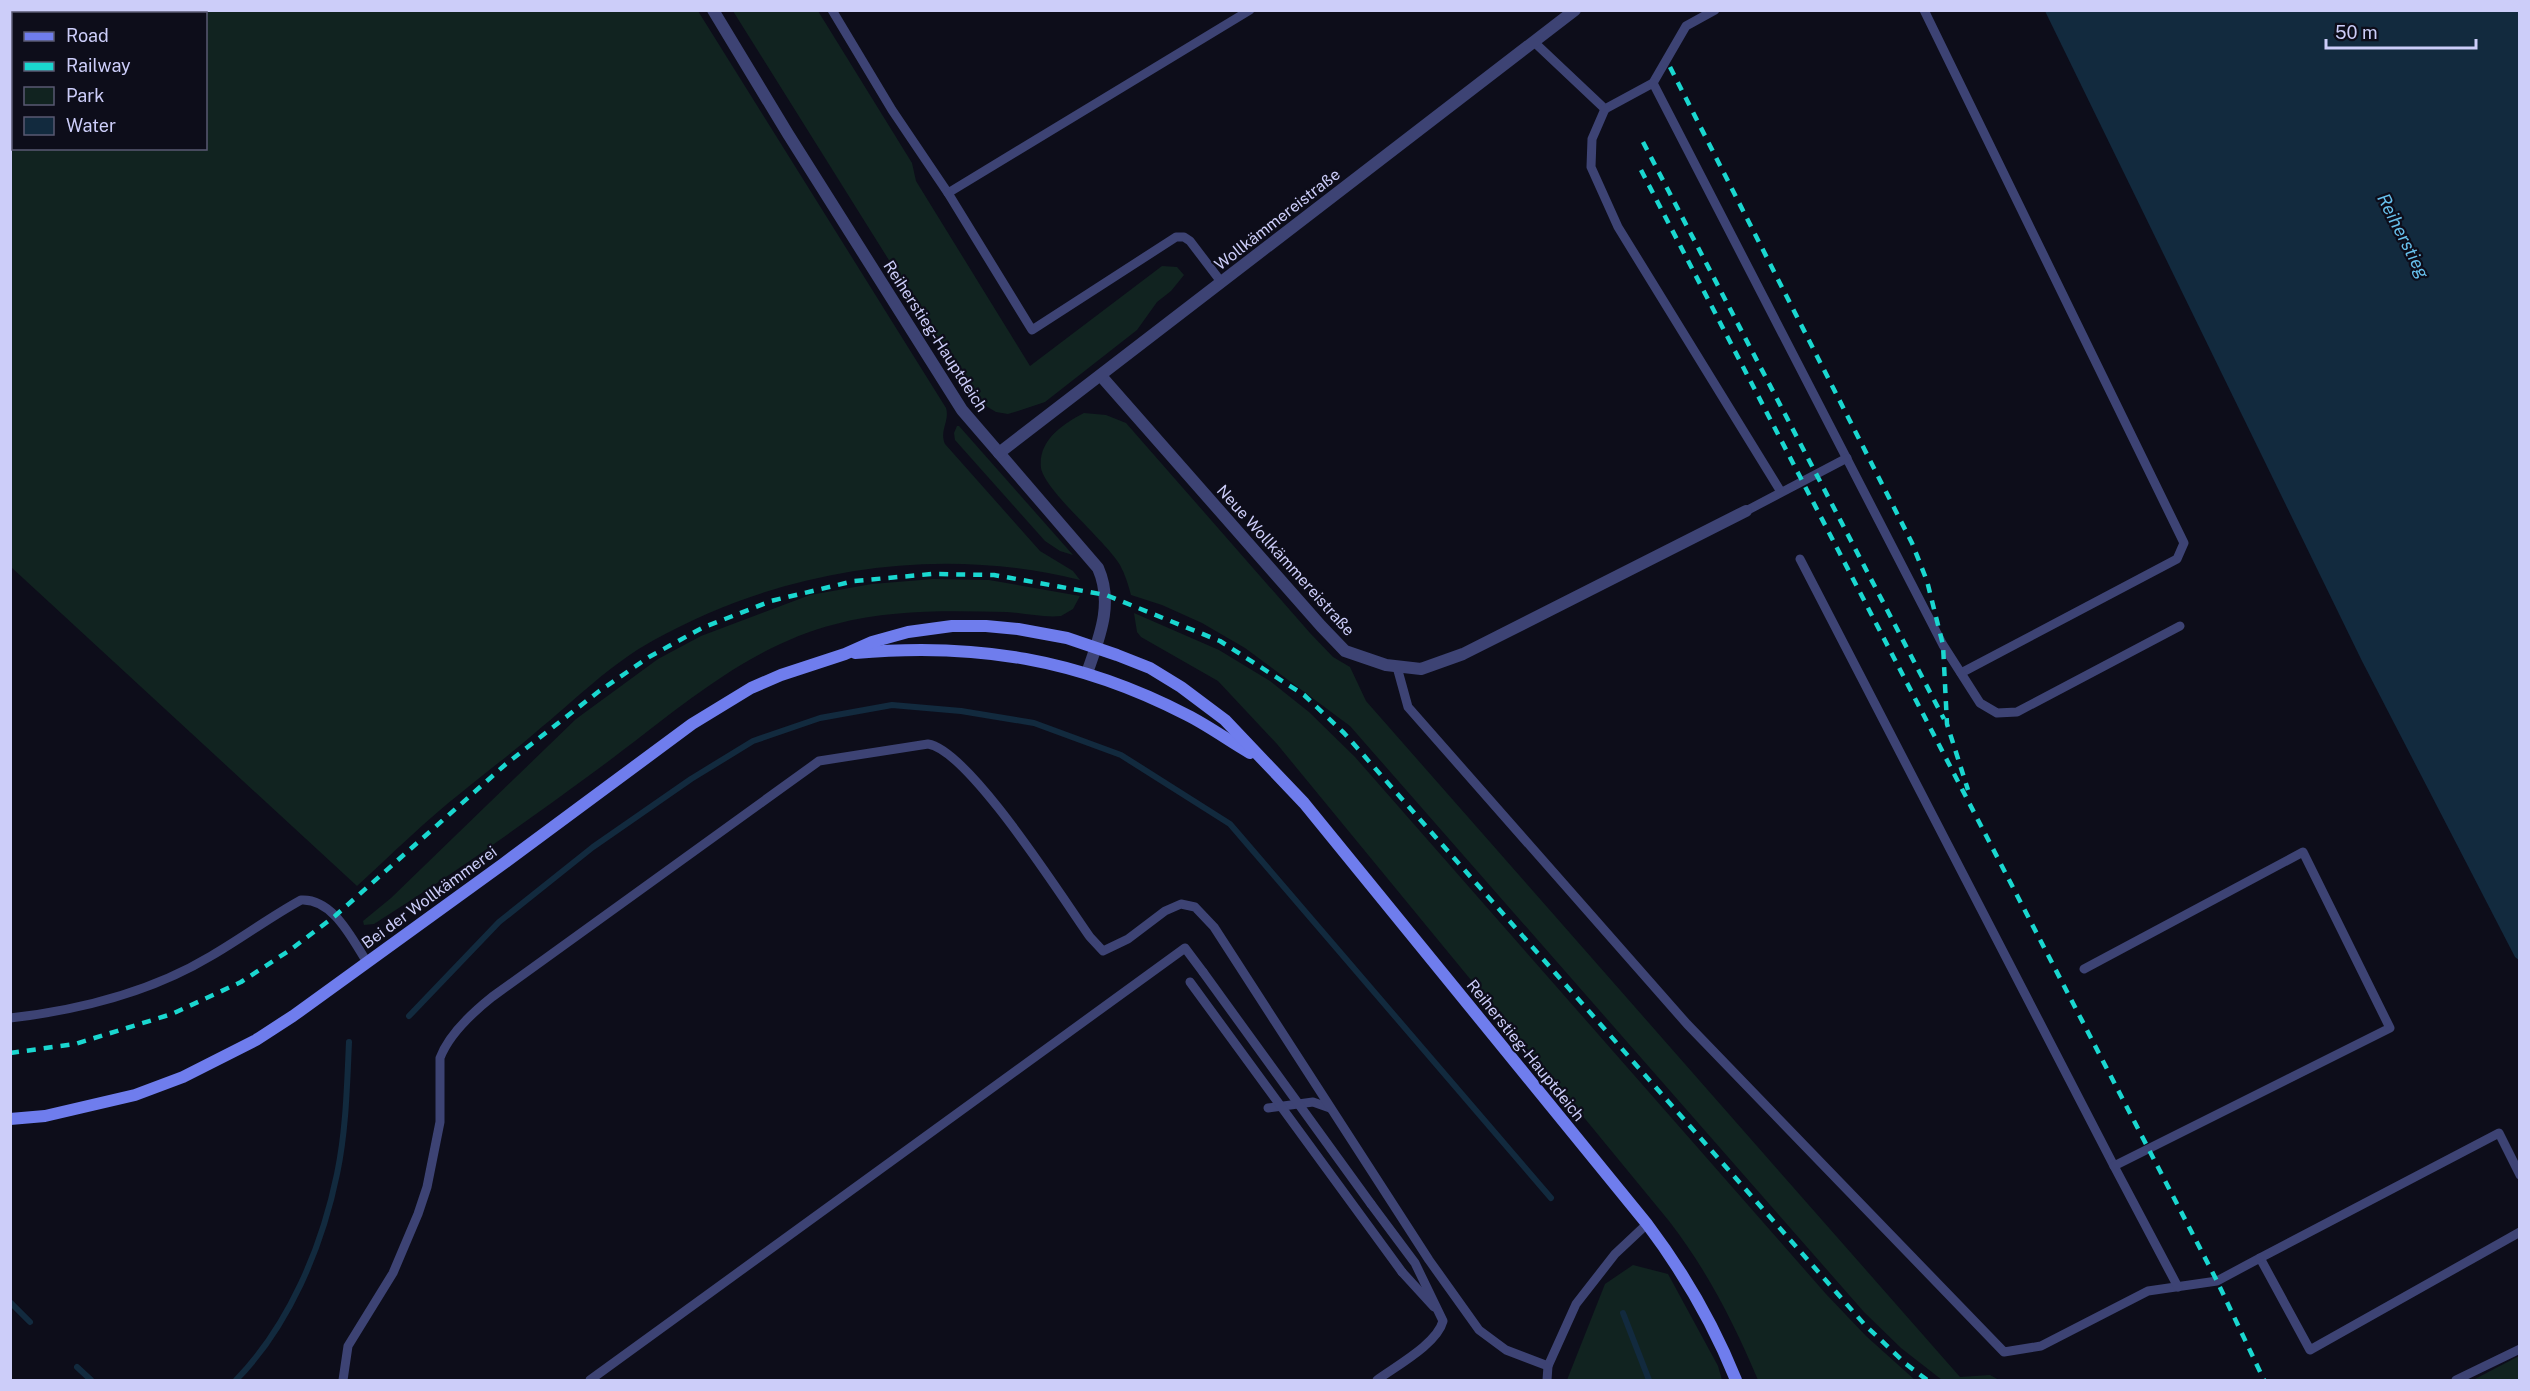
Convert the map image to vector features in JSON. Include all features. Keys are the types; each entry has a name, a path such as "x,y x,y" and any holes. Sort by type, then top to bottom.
{"main road":[{"name":"Bei der Wollkämmerei","path":"10,1119 45,1116 135,1095 183,1077 256,1040 368,962 701,718 751,688 881,639 908,632 951,626 1018,629 1066,638 1150,668 1204,701 1225,720 1261,760"},
{"name":"Bei der Wollkämmerei","path":"844,654 924,648 972,650 1042,660 1123,686 1189,716 1261,760"},
{"name":"Reiherstieg-Hauptdeich","path":"1261,760 1284,781 1310,811 1647,1224 1682,1271 1703,1306 1736,1380"}],"street":[{"name":"Reiherstieg-Hauptdeich","path":"713,10 962,410 1098,568 1106,590 1104,614 1087,673"},
{"name":"Wollkämmereistraße","path":"999,453 1575,10"},
{"name":"Neue Wollkämmereistraße","path":"1101,376 1305,610 1345,651 1386,665 1421,669 1463,654 1746,511"}],"lane":[{"path":"832,10 892,110 948,193 1032,330 1176,237 1184,237 1190,241 1222,283"},
{"path":"948,193 1250,10"},
{"path":"1715,10 1686,26 1653,83 1605,109 1592,139 1591,167 1618,227 1749,435 1781,492"},
{"path":"1924,10 2184,543 2177,559 1961,673"},
{"path":"1534,42 1605,109"},
{"path":"1653,83 1943,645 1980,703 1997,713 2017,712 2180,626"},
{"path":"1746,511 1847,458"},
{"path":"1800,559 2178,1287"},
{"path":"1397,667 1408,707 1680,1015 2004,1352 2041,1346 2148,1291 2217,1281 2499,1133 2520,1174"},
{"path":"343,1380 348,1346 385,1290 418,1214 427,1187 440,1122 440,1058 453,1036 492,997 810,767 828,758 928,744 944,749 995,802 1103,951 1128,939 1173,906 1189,904 1196,906 1208,918 1429,1260 1479,1330 1506,1350 1548,1366"},
{"path":"2084,969 2303,852 2390,1028 2114,1166"},
{"path":"10,1018 91,1005 175,975 211,956 301,900 315,900 326,907 368,962"},
{"path":"590,1380 1185,948 1414,1263 1442,1315 1442,1326 1434,1337 1377,1380"},
{"path":"1190,981 1402,1272 1442,1315"},
{"path":"1268,1108 1313,1102 1328,1106 1334,1112"},
{"path":"1547,1380 1548,1366 1576,1304 1615,1254 1647,1224"},
{"path":"2260,1258 2310,1350 2520,1232"},
{"path":"2456,1380 2520,1349"}],"green space":[{"path":"11,10 698,11 946,408 947,417 943,435 945,444 1040,551 1073,571 1080,580 1026,569 971,564 916,564 861,570 807,580 754,596 703,616 654,640 607,671 527,740 435,814 357,886 11,567"},
{"path":"733,11 818,11 912,163 916,181 1030,366 1162,266 1177,267 1184,275 1171,291 1157,302 1137,330 1045,402 1008,414 996,412 986,406 969,388"},
{"path":"1084,413 1106,415 1126,423 1310,633 1333,657 1350,667 1366,701 1960,1377 1990,1375 1999,1380 1942,1380 1901,1348 1864,1312 1350,726 1245,648 1202,623 1162,605 1131,595 1120,565 1053,489 1041,468 1041,458 1048,441 1060,428"},
{"path":"957,426 1073,555 1060,551 1045,541 955,440 954,433"},
{"path":"933,579 989,580 1080,596 1073,609 1061,616 964,611 900,613 836,624 802,635 771,649 711,684 571,789 459,868 374,924 364,925 363,921 391,898 576,719 658,659 701,636 810,595 872,584"},
{"path":"1134,613 1219,650 1270,681 1309,712 1355,757 1826,1294 1866,1336 1915,1380 1758,1380 1719,1298 1696,1258 1669,1221 1277,744 1218,681 1141,637 1137,632"},
{"path":"1633,1265 1668,1274 1718,1366 1722,1380 1567,1380 1605,1284"},
{"path":"2519,1356 2519,1380 2473,1380"}],"water":[{"name":"Reiherstieg","path":"2517,10 2520,15 2519,960 2515,957 2362,661 2045,11"}],"waterway":[{"path":"409,1016 499,922 593,847 691,779 753,741 820,718 892,705 961,711 1034,723 1121,755 1230,824 1551,1198"},
{"path":"236,1380 255,1359 287,1310 301,1284 322,1229 331,1202 342,1141 349,1042"},
{"path":"10,1302 30,1322"},
{"path":"1623,1313 1649,1380"},
{"path":"77,1367 91,1380"}],"railway":[{"path":"1670,67 1912,543 1927,581 1943,645 1947,724 1968,790"},
{"path":"1643,142 1944,719"},
{"path":"1641,170 2217,1281 2264,1380"},
{"path":"10,1053 75,1044 172,1014 241,982 290,950 335,916 506,764 598,692 649,657 702,628 771,601 854,581 932,574 994,575 1106,595 1220,641 1304,695 1344,733 1865,1325 1906,1364 1927,1380"}]}
